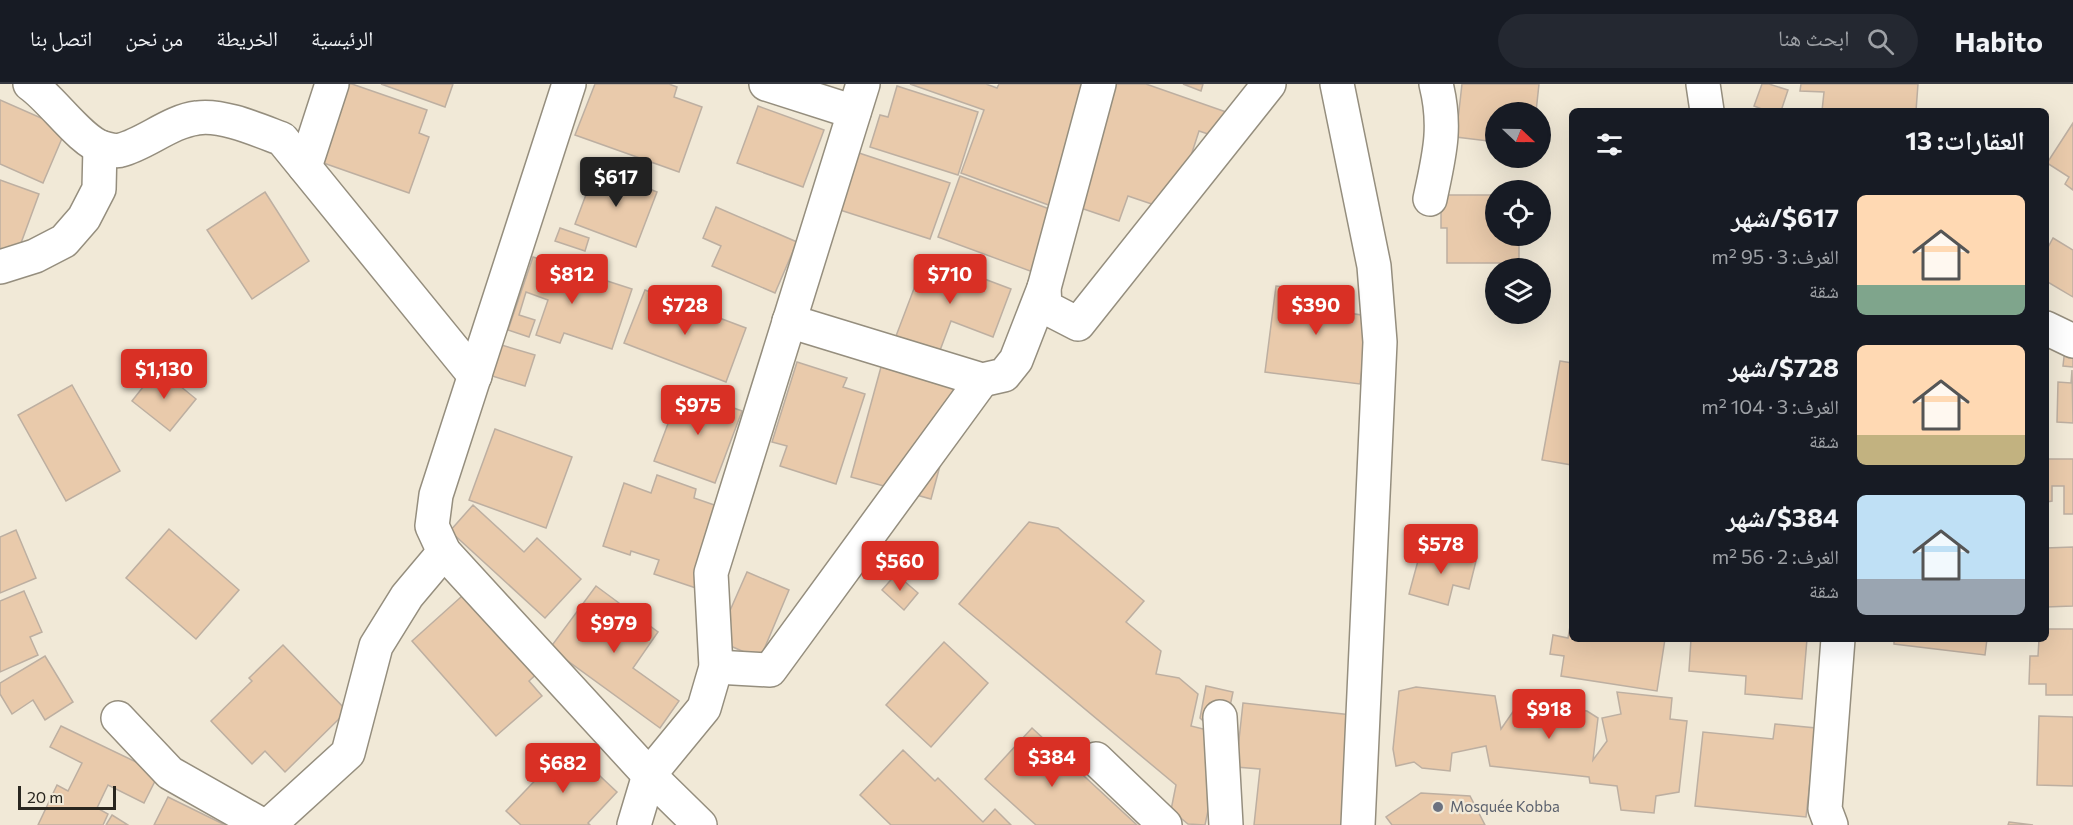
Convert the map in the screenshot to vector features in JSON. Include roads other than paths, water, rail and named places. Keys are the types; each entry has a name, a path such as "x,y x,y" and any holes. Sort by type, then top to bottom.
{"street":[{"path":"30,84 39,90 77,130 100,147 119,151 166,129 198,118 235,121 282,139 475,376"},
{"path":"305,167 332,84"},
{"path":"569,84 436,495 432,526 444,552 649,775 700,825"},
{"path":"634,825 649,775 704,708 716,667 711,573 858,98 766,84"},
{"path":"789,321 982,381 1004,375 1016,360 1044,288 1099,84"},
{"path":"1044,288 1045,307 1078,324 1269,84"},
{"path":"1430,199 1442,143 1442,108 1436,84"},
{"path":"1703,84 1707,108"},
{"path":"1343,87 1374,266 1380,342 1358,825"},
{"path":"0,267 35,256 64,241 84,218 99,189 100,147"},
{"path":"2049,329 2073,341"},
{"path":"716,667 770,670 982,381"},
{"path":"269,825 348,753 376,645 407,596 444,552"},
{"path":"1831,825 1825,809 1838,642"},
{"path":"1220,717 1226,825"},
{"path":"118,718 170,773 262,825"},
{"path":"1096,759 1165,825"}],"place":[{"name":"Mosquée Kobba","path":"1438,807"}]}
